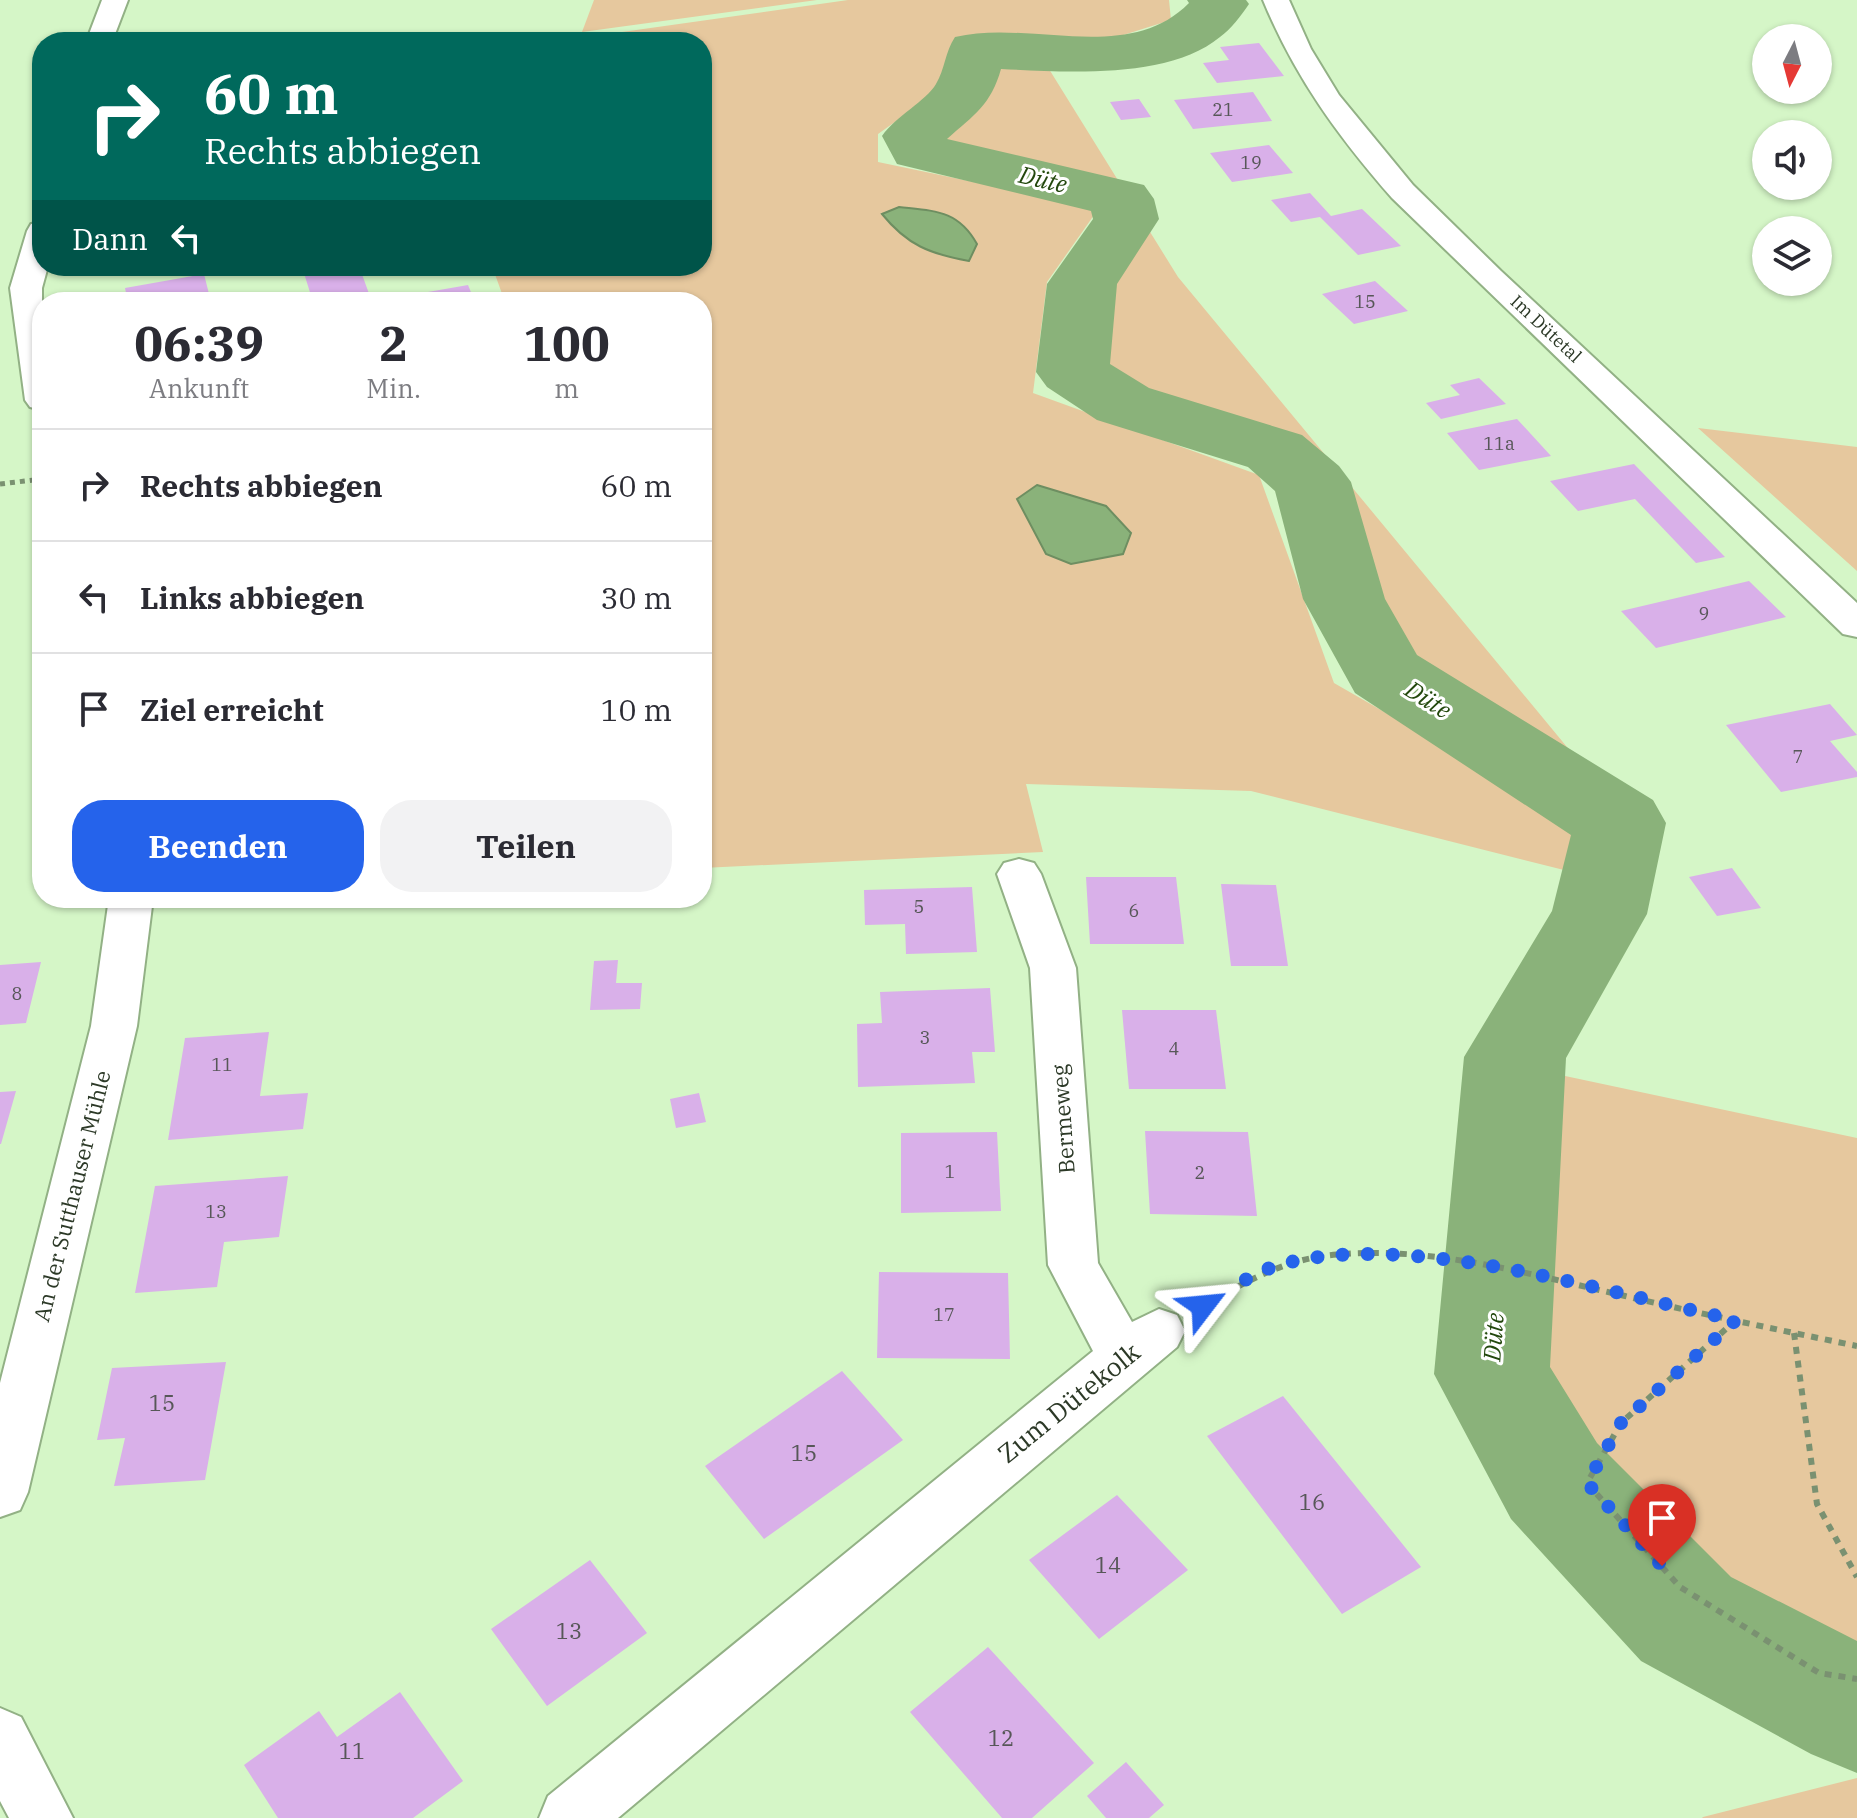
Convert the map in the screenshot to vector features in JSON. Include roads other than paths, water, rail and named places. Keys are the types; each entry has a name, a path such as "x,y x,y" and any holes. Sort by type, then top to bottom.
{"street":[{"path":"103,32 115,0"},
{"name":"Im Dütetal","path":"1276,0 1286,31 1322,93 1370,154 1475,263 1781,548 1857,625"},
{"path":"32,267 26,288 32,330"},
{"name":"Bermeweg","path":"1019,874 1053,968 1073,1265 1141,1344"},
{"name":"An der Sutthauser Mühle","path":"0,1492 114,1026 130,908"},
{"name":"Zum Dütekolk","path":"570,1818 1141,1344"},
{"path":"0,1738 42,1818"}],"waterway":[{"name":"Düte","path":"1216,0 1220,4 1199,26 1173,40 1142,49 1073,54 976,50 964,92 913,136 919,151 1121,199 1126,219 1082,284 1073,372 1123,404 1275,451 1312,482 1344,599 1385,673 1620,823 1599,914 1515,1057 1492,1374 1554,1481 1686,1619 1857,1709"}]}
